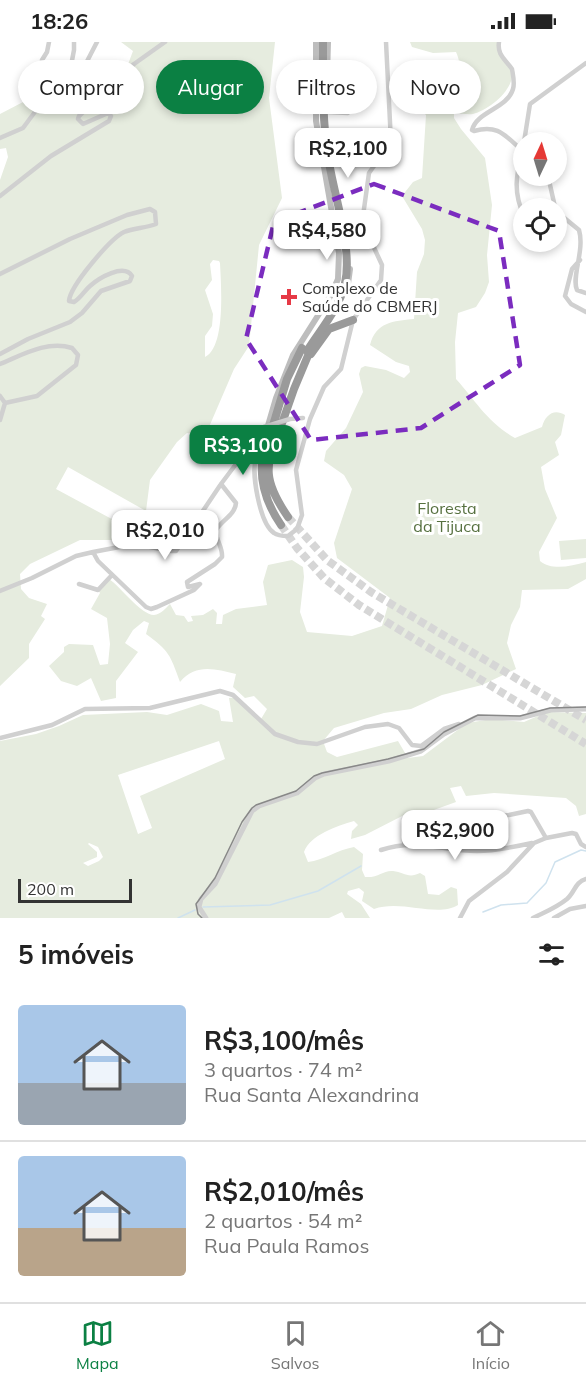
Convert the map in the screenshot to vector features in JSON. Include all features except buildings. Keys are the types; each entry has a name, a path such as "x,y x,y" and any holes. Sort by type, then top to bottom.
{"highway":[{"path":"268,502 262,479 263,456 286,379 338,303 347,271 345,246 326,146 321,42"},
{"path":"294,389 325,333 335,326 353,320"},
{"path":"268,467 294,389 314,343"},
{"path":"288,517 273,494 268,467 288,393 305,349"},
{"path":"262,446 258,462 258,476 268,502 281,525"}],"main road":[{"path":"321,42 323,60"},
{"path":"262,446 283,376 338,279 339,253 316,121 321,42"},
{"path":"304,337 314,343 342,303 350,282 349,255 332,163 327,114"},
{"path":"323,164 332,163"}],"street":[{"path":"42,60 49,42"},
{"path":"72,60 74,42"},
{"path":"88,60 97,42"},
{"path":"0,196 51,156 109,121 111,117 107,113 82,124 78,119 128,69 165,42"},
{"path":"262,446 256,456 254,470 258,500 270,530 275,534 288,536 293,534 300,525 302,515 296,470 310,419 324,387 342,367 353,320 376,287 383,272 363,216 369,174 391,142 386,42"},
{"path":"499,42 500,55 512,69 513,89 504,102 475,123 472,129 474,131 484,128 497,130 513,143"},
{"path":"526,132 530,104 586,63"},
{"path":"0,138 23,128 33,114"},
{"path":"332,163 374,158"},
{"path":"550,186 555,207 579,230 580,260 575,287 586,293"},
{"path":"0,274 70,239 127,215 150,209 155,212 156,224 124,232 110,244 74,287 69,300 74,302 89,287 118,271 130,272 132,276 130,281 101,291 82,314 70,322 28,339 0,354"},
{"path":"580,260 572,268 565,296 571,304 586,312"},
{"path":"0,364 32,351 57,345 72,348 78,355 76,365 37,396 5,403"},
{"path":"0,396 5,403"},
{"path":"0,420 5,403"},
{"path":"0,591 76,556 93,552 135,544 176,551 220,484 239,460 255,432 295,418 310,419"},
{"path":"93,552 98,561 112,575 151,609 198,587 199,584 189,587 186,584 222,557 222,550 215,532 234,512 236,506 220,484"},
{"path":"79,584 98,590 112,575"},
{"path":"0,738 52,725 85,709 150,708 220,691 233,695 275,734 307,744 323,743 365,728 388,724 399,728 412,745 421,746 444,729 478,717 520,718 550,710 586,709"},
{"path":"206,918 199,907 201,899 215,884 244,823 255,808 297,793 315,778 324,774 389,761 423,751 462,723"},
{"path":"404,844 407,829 412,827 471,816 509,815 528,811 531,812 546,838"},
{"path":"381,850 404,844 478,852 534,843 572,833 576,834 581,844 586,847"},
{"path":"460,918 469,901 507,872 534,843"},
{"path":"533,918 552,910 569,897 579,881 586,879"},
{"path":"554,918 570,909 586,906"}],"highlighted area":[{"path":"374,184 499,231 520,365 421,428 311,440 246,339 274,222"}],"green space":[{"path":"121,42 275,42 269,98 282,198 259,245 249,346 234,369 209,427 202,436 187,433 177,442 150,480 146,511 68,467 56,489 121,524 133,525 135,537 123,540 80,540 30,564 20,574 21,589 29,598 47,604 41,616 45,619 29,644 29,658 0,686 0,180 8,157 6,148 0,149 0,114 18,105 18,114 144,114 144,60 130,60 133,51","holes":["213,260 220,263 219,329 212,351 205,357 205,336 212,326 213,314 205,290 212,280 210,264"]},
{"name":"Floresta da Tijuca","path":"410,42 500,42 498,51 510,66 511,81 502,96 481,111 481,60 458,60 456,52 433,53 412,47"},
{"name":"Floresta da Tijuca","path":"454,114 461,129 485,158 492,205 487,255 489,282 476,307 458,313 455,342 456,379 489,418 515,438 542,427 550,414 557,412 565,415 561,435 555,442 559,455 541,467 545,489 557,518 539,552 540,561 556,567 586,562 586,579 568,589 522,590 520,607 511,625 507,643 516,669 482,685 442,695 411,709 384,713 334,728 323,741 327,752 337,757 398,741 408,758 423,756 467,723 492,719 524,722 547,712 586,713 586,814 579,816 576,806 566,798 494,793 466,796 461,786 450,788 456,802 431,811 406,814 365,835 351,839 352,831 358,825 354,821 347,823 318,836 304,852 308,862 354,847 363,854 362,870 365,877 390,871 409,875 420,873 425,876 428,894 439,895 451,887 457,889 458,905 440,910 396,906 374,909 362,901 364,892 359,888 348,891 347,894 361,904 370,918 345,918 342,912 329,918 0,918 0,741 36,734 83,715 147,712 167,715 201,704 219,711 221,721 233,722 229,698 237,697 261,719 267,709 254,696 245,698 233,687 236,674 213,669 199,670 186,676 180,682 168,654 146,634 149,623 144,621 133,630 125,643 138,652 116,681 116,698 101,701 91,678 77,686 61,681 49,666 69,644 93,645 100,665 108,664 110,644 107,618 91,609 100,593 98,590 109,579 137,606 149,614 159,613 170,604 176,615 184,616 188,622 193,621 191,616 203,615 213,609 217,613 216,624 222,624 223,615 236,609 267,605 263,582 268,565 292,560 303,567 300,612 307,632 352,636 382,626 390,598 337,558 334,543 352,489 344,475 324,461 326,451 346,428 363,392 359,374 361,368 365,366 386,370 404,378 410,372 409,366 396,362 370,345 376,332 386,324 414,319 417,272 424,254 425,240 422,229 402,196 413,182 422,178 426,115","holes":["219,741 225,759 140,796 152,828 138,834 118,775","88,844 98,847 103,857 88,866 83,863 97,857 97,852"]},
{"path":"586,539 586,558 561,560 559,541"}],"waterway":[{"path":"483,912 501,905 527,903 546,883 555,862 581,850 586,851"},
{"path":"203,907 270,905 318,891 361,866"},
{"path":"178,918 195,910"}],"tunnel":[{"path":"288,517 327,560 371,592 586,720"},
{"path":"281,525 297,548 324,578 359,605 586,744"}],"tram line":[{"path":"202,918 198,914 196,904 215,878 242,822 256,805 296,791 314,776 322,773 424,749 444,732 478,715 520,716 550,708 586,707"}],"place":[{"name":"Complexo de Saúde do CBMERJ","path":"289,297"}]}
